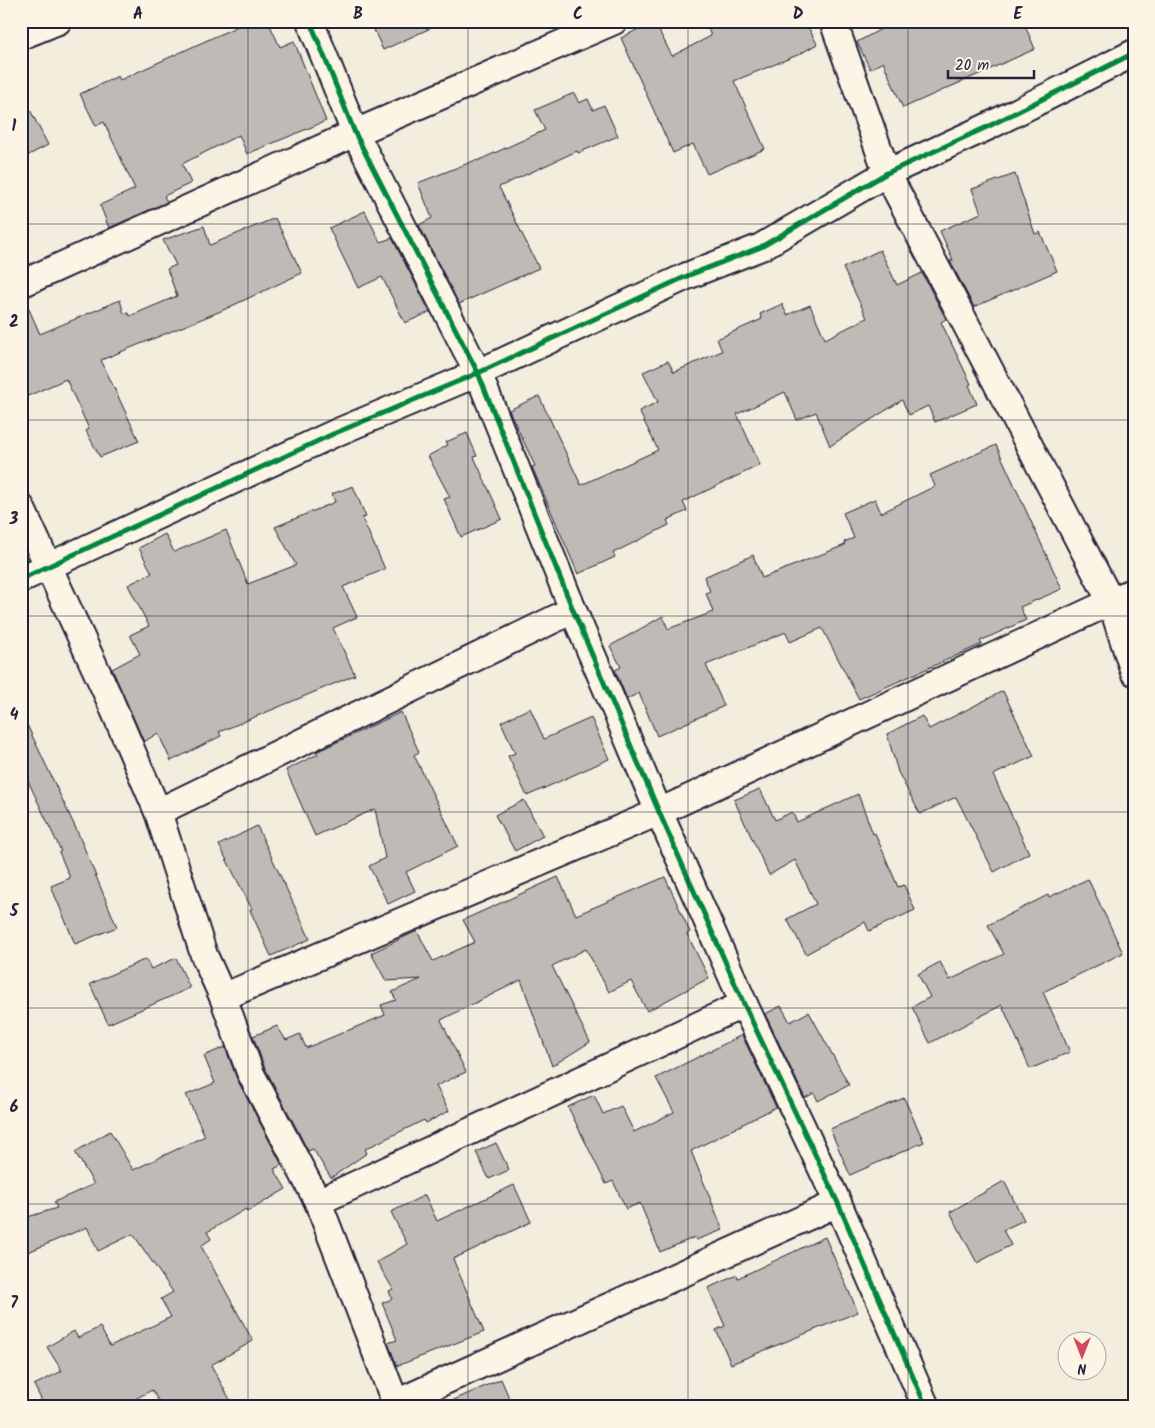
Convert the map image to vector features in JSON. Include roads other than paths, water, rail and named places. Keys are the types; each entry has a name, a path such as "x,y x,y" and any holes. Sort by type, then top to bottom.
{"street":[{"path":"21,36 58,21"},
{"path":"310,21 355,133 478,373 573,610 659,812 744,1004 838,1203 926,1407"},
{"path":"21,284 355,133 614,21"},
{"path":"833,21 887,173 1122,597 1134,672"},
{"path":"21,579 333,434 478,373 687,276 761,246 887,173 988,127 1134,53"},
{"path":"21,507 109,698 158,812 204,955 223,997 250,1072 318,1202 397,1405 838,1203"},
{"path":"223,997 659,812 1122,597"},
{"path":"158,812 573,610"},
{"path":"318,1202 744,1004"}]}
